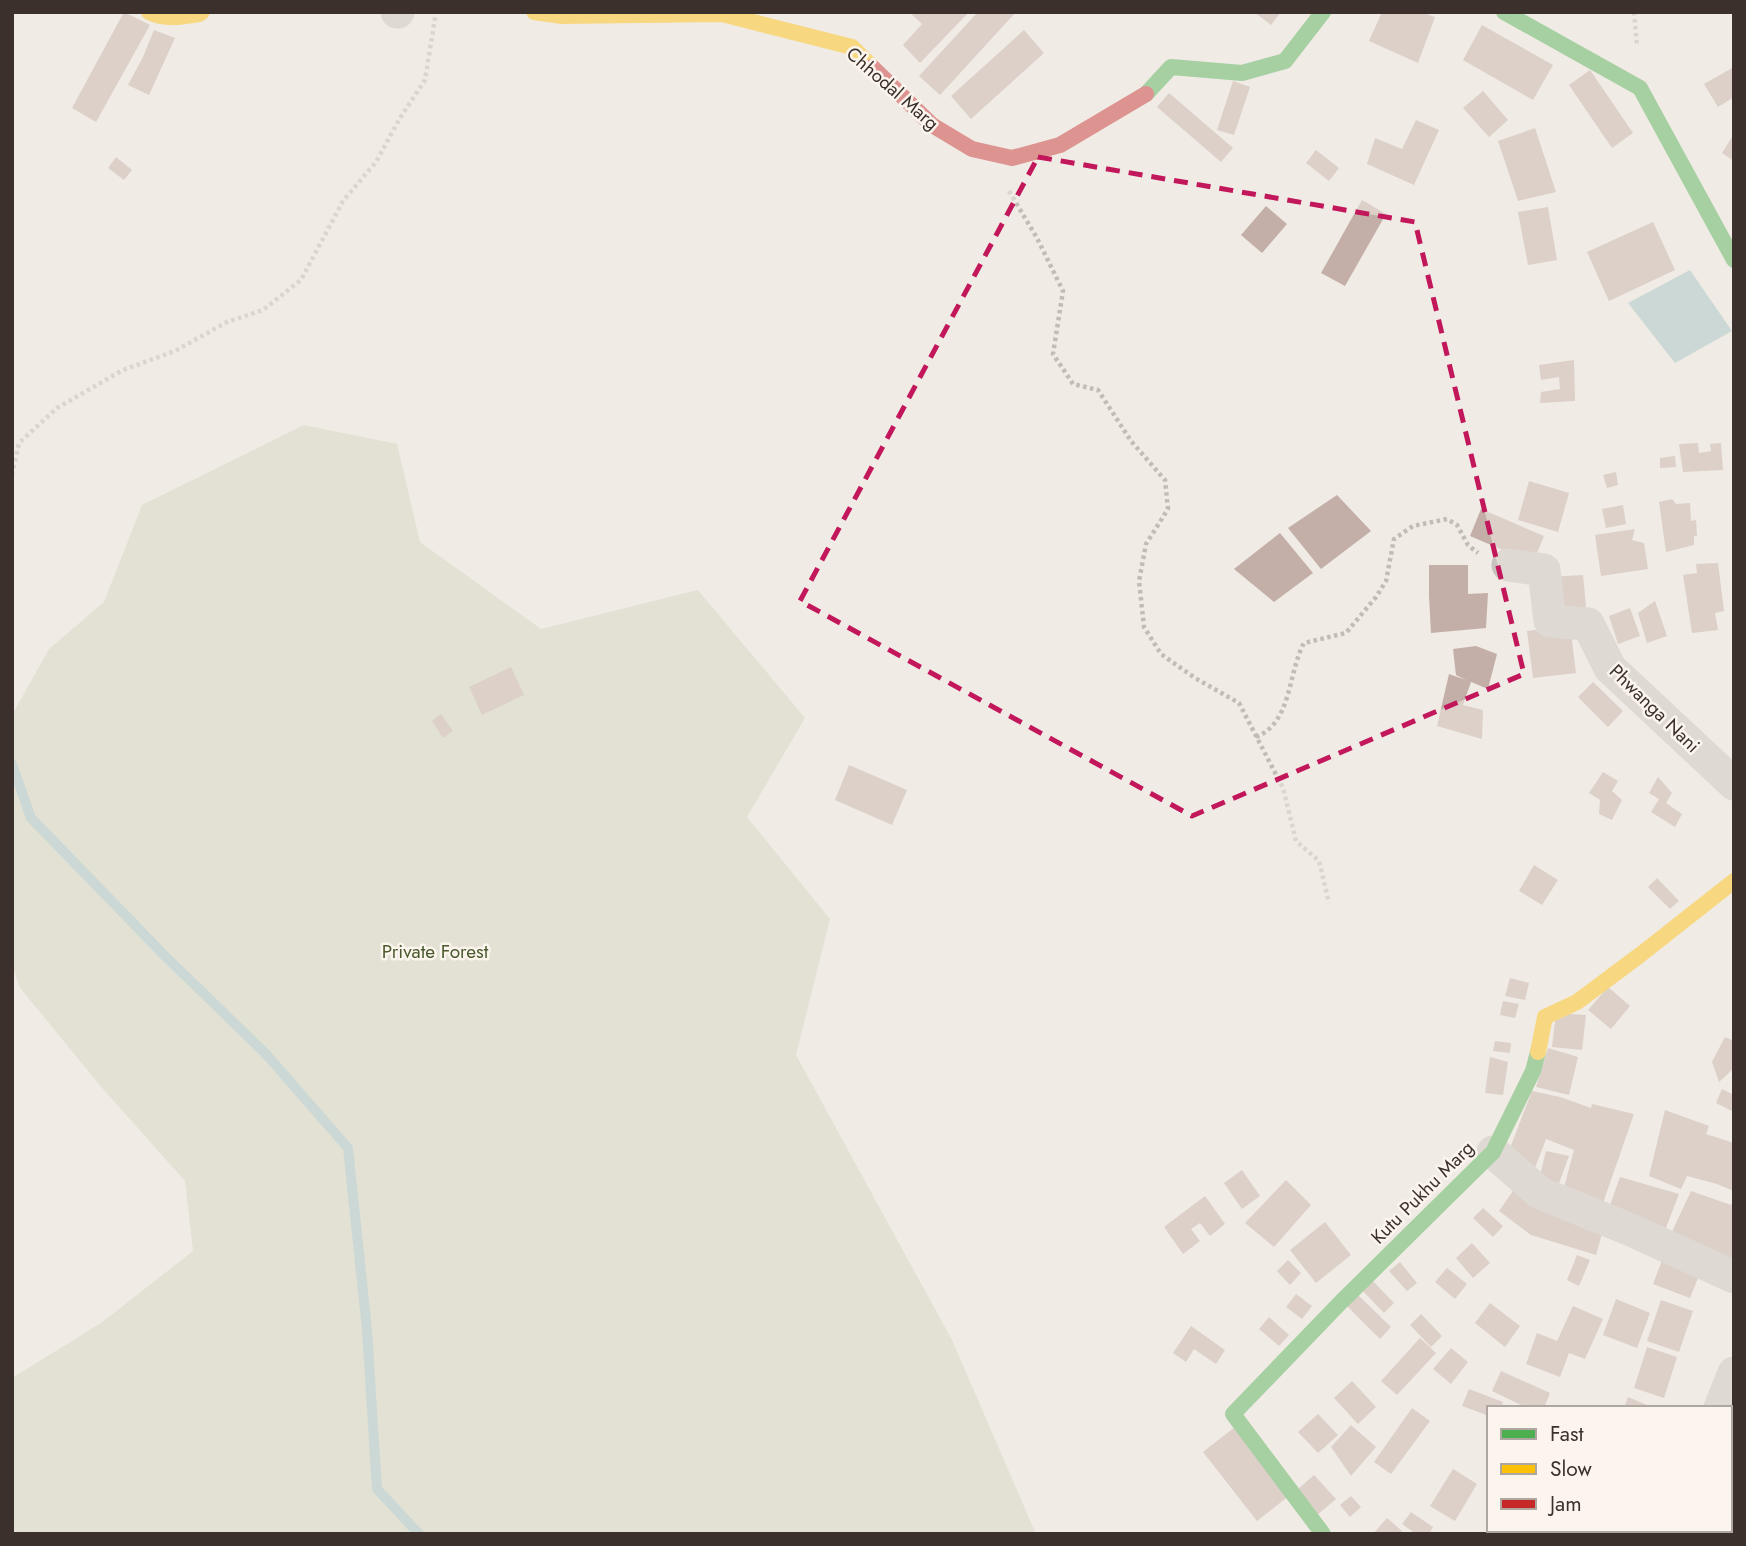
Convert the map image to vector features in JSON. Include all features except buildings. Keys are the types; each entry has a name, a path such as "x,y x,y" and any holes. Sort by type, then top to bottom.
{"street":[{"path":"149,12 155,16 174,18 202,12"},
{"name":"Chhodal Marg","path":"534,12 562,16 722,14 852,47 932,125 972,149 1012,158 1060,145 1149,93 1171,67 1242,73 1285,61 1323,12"},
{"path":"1504,12 1640,88 1734,260"},
{"name":"Phwanga Nani","path":"1508,565 1544,570 1550,621 1588,624 1610,668 1734,784"},
{"name":"Kutu Pukhu Marg","path":"1324,1534 1233,1414 1348,1295 1493,1152 1533,1071 1545,1017 1577,1002 1734,881"},
{"path":"1493,1152 1540,1193 1734,1276"},
{"path":"1721,1406 1734,1373"}],"path":[{"path":"12,475 19,443 57,408 123,370 175,351 227,322 263,310 301,280 343,201 376,162 425,80 436,12"},
{"path":"1002,156 1005,185 1037,238 1063,291 1053,354 1073,384 1098,390 1130,441 1165,480 1168,509 1146,544 1139,581 1144,627 1161,654 1195,678 1239,703 1283,788 1296,841 1319,861 1329,904"},
{"path":"1256,737 1265,734 1276,722 1291,685 1297,656 1304,643 1346,633 1386,581 1395,539 1413,526 1447,519 1457,525 1468,545 1479,554 1508,565"}],"highlighted area":[{"path":"1038,157 1415,222 1524,674 1192,816 800,601"}],"green space":[{"name":"Private Forest","path":"304,425 397,444 420,542 541,629 698,590 805,718 747,817 830,919 796,1055 952,1340 1036,1534 12,1534 12,1378 101,1323 193,1251 185,1181 103,1089 20,988 12,964 12,715 49,649 104,602 142,505"}],"water":[{"path":"1690,270 1732,331 1675,363 1628,303"}],"waterway":[{"path":"12,764 31,818 165,956 266,1054 348,1148 367,1330 377,1489 419,1534"}],"traffic: fast":[{"path":"1146,94 1171,67 1242,73 1285,61 1323,12"},
{"path":"1504,12 1640,88 1734,260"},
{"path":"1323,1534 1233,1414 1341,1302 1493,1152 1533,1071 1538,1052"}],"traffic: slow":[{"path":"149,12 174,17 202,12"},
{"path":"534,12 562,16 722,14 852,47 872,67"},
{"path":"1538,1052 1545,1017 1577,1002 1734,881"}],"traffic: jam":[{"path":"872,67 932,125 972,149 1012,158 1060,145 1146,94"}]}
